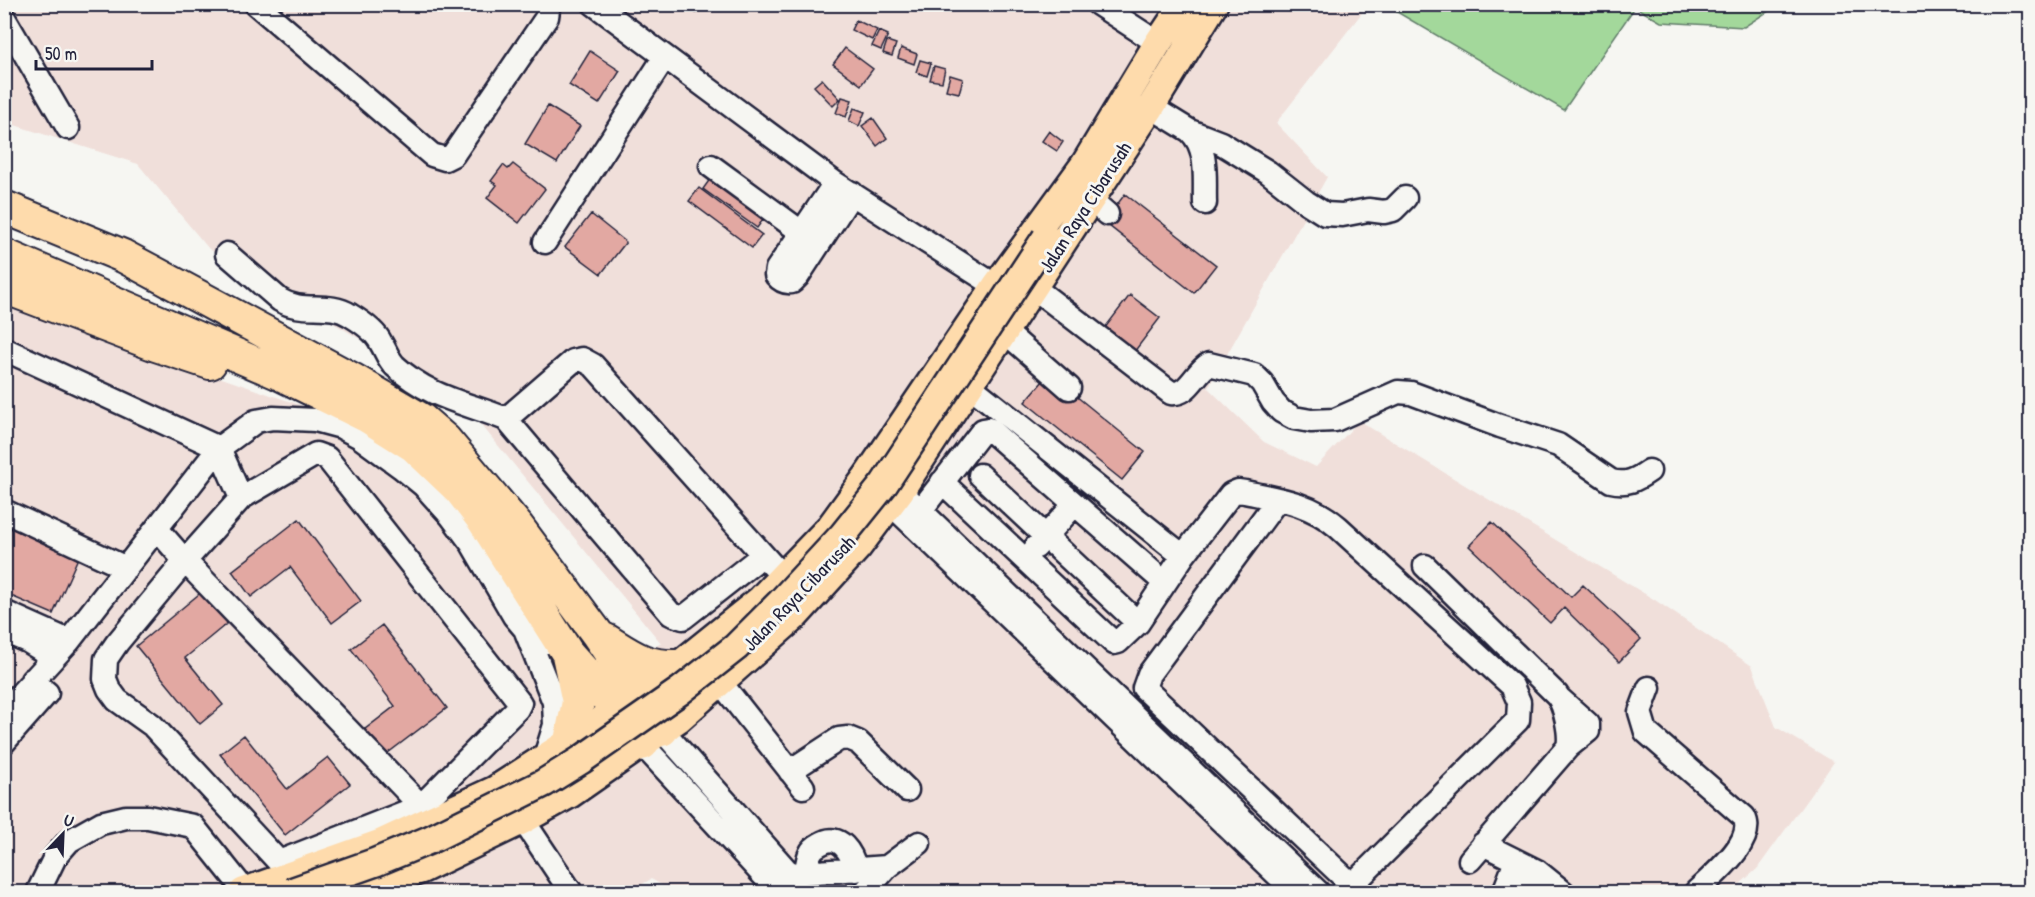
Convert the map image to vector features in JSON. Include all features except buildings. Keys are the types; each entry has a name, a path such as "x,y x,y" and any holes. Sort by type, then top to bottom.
{"highway":[{"path":"4,207 123,256 342,373 422,420 445,440 517,526 598,635 635,696 661,731"},
{"path":"4,255 278,373 368,417 414,446 460,490 483,520 566,650 578,702 568,742"},
{"path":"4,287 145,342 233,371 307,387"},
{"path":"598,635 644,662 659,667 678,666"},
{"path":"566,650 635,696"}],"main road":[{"name":"Jalan Raya Cibarusah","path":"244,892 381,843 495,790 678,666 760,600 831,526 912,413 996,286 1084,164 1184,4"},
{"name":"Jalan Raya Cibarusah","path":"356,892 420,870 523,820 570,794 661,731 721,683 796,615 857,548 895,497 1033,287 1098,207 1135,131 1214,4"},
{"name":"Jalan Raya Cibarusah","path":"287,876 376,862 429,840 544,783 680,691 736,647 843,535 884,484 1115,144 1135,131"},
{"name":"Jalan Raya Cibarusah","path":"317,892 462,837 540,798 590,767 683,700 760,636 805,591 864,525 905,472 1049,240 1084,164"},
{"path":"568,742 601,732 611,741 615,753 612,766"},
{"path":"393,892 420,870"}],"street":[{"path":"21,4 4,17 68,129"},
{"path":"256,4 432,155 445,159 453,155 547,17 546,4"},
{"path":"1098,4 1158,43"},
{"path":"608,8 664,58 843,188 996,286"},
{"path":"545,242 664,58"},
{"path":"1150,107 1190,131 1221,143 1268,172 1325,214 1342,215 1368,210 1384,212 1393,210 1405,198"},
{"path":"1190,131 1199,139 1203,148 1205,203"},
{"path":"711,166 809,239 843,188"},
{"path":"227,254 290,306 334,309 349,314 381,341 384,352 393,364 428,391 506,419 671,614 676,617 683,618 763,555"},
{"path":"1033,287 1172,393 1178,394 1184,391 1209,364 1254,375 1263,383 1273,402 1281,411 1311,421 1335,420 1398,392 1411,393 1558,445 1611,481 1633,482 1649,471"},
{"path":"1004,331 1070,388"},
{"path":"4,349 219,448 241,498"},
{"path":"506,419 573,361 582,359 593,365 783,577"},
{"path":"970,386 1183,556"},
{"path":"4,742 61,649 219,448 256,421 273,418 315,420 341,427 360,437 423,485 472,544 514,616 525,629 537,638 566,650"},
{"path":"921,510 983,430 987,429 1165,583"},
{"path":"381,843 421,806 519,706 518,699 327,458 316,454 241,498 117,643 106,659 105,679 117,700 152,725 287,876 421,806"},
{"path":"980,475 1138,623"},
{"path":"942,482 1112,642 1118,642 1138,623 1183,556 1231,494 1245,492 1287,500 1311,508 1329,519 1512,686 1520,702 1518,720 1347,889 1144,688 1149,674 1278,499"},
{"path":"895,497 921,510 1318,892"},
{"path":"895,497 1296,892"},
{"path":"1025,559 1075,504"},
{"path":"4,511 126,568"},
{"path":"157,529 185,561 421,806"},
{"path":"1425,566 1560,699 1570,737 1568,747 1477,852 1516,861 1537,871 1563,892"},
{"path":"4,612 61,649"},
{"path":"525,629 554,702 555,725 568,742"},
{"path":"4,631 27,641 61,649"},
{"path":"721,683 796,779 839,739 848,738 858,742 907,790"},
{"path":"4,712 39,687"},
{"path":"1649,688 1640,712 1646,732 1744,817 1747,823 1735,853 1696,892"},
{"path":"661,731 788,883"},
{"path":"38,892 55,857 69,841 101,823 126,817 148,817 193,826 244,892"},
{"path":"523,820 571,892"},
{"path":"788,883 811,852 821,843 829,841 838,842 848,849 853,857 856,870"},
{"path":"865,892 887,867 919,843"},
{"path":"1504,892 1516,861"},
{"path":"788,883 856,870 887,867"},
{"path":"1525,892 1537,871"}],"shaded area":[{"path":"5,5 1368,5 1276,123 1327,177 1208,388 1264,442 1316,467 1359,421 1655,600 1752,666 1776,727 1834,762 1757,869 1731,892 674,892 651,879 629,892 5,892 4,300 42,316 335,417 434,486 541,645 544,716 661,643 459,398 209,249 138,164 5,122"}],"green space":[{"path":"1385,5 1778,5 1744,27 1661,22 1635,7 1564,110"}]}
